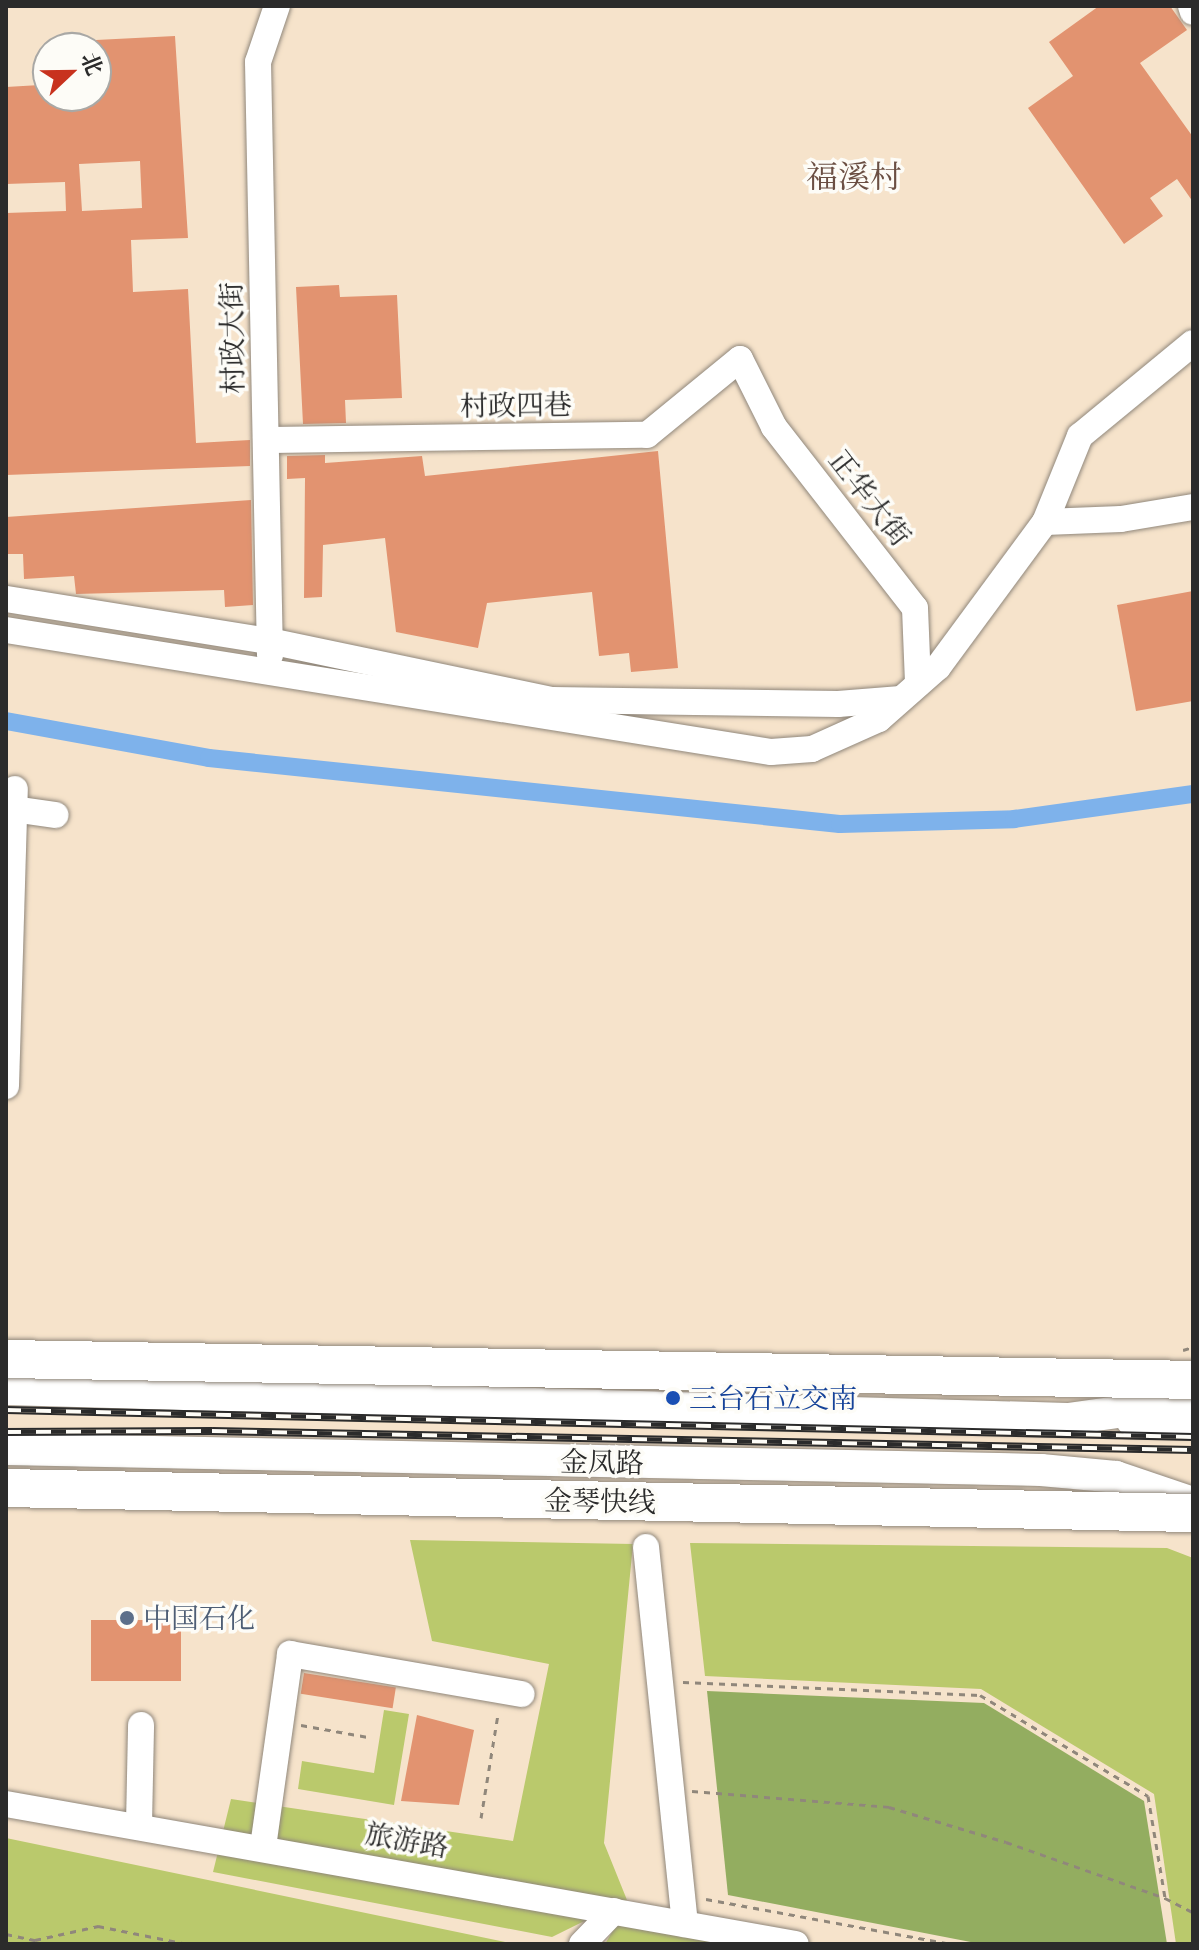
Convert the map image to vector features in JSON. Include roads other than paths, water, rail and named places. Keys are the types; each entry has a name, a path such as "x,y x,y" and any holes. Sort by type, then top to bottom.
{"highway":[{"path":"6,1359 1193,1380"},
{"name":"金琴快线","path":"6,1488 1193,1513"}],"main road":[{"name":"金凤路","path":"6,1389 1068,1419 1139,1409 1193,1390"},
{"path":"1068,1419 1193,1421"},
{"name":"金凤路","path":"6,1449 1041,1470 1116,1477 1193,1503"}],"street":[{"name":"村政大街","path":"270,671 258,62 277,6"},
{"path":"1191,6 1193,12"},
{"path":"6,630 771,752 812,749 879,719 938,667 1045,522 1080,436 1193,343"},
{"name":"村政四巷","path":"266,440 647,435 740,359"},
{"name":"正华大街","path":"740,359 774,427 915,608 910,692"},
{"path":"1045,522 1121,519 1193,507"},
{"path":"6,599 269,641 552,700 838,704 910,692"},
{"path":"6,1086 11,802 56,815"},
{"path":"646,1547 685,1924"},
{"path":"263,1847 290,1654 512,1692"},
{"path":"139,1824 141,1725"},
{"name":"旅游路","path":"6,1804 139,1824 796,1944"},
{"path":"582,1944 614,1911"}],"waterway":[{"path":"6,721 209,758 840,824 1014,819 1193,794"}],"railway":[{"path":"6,1410 1193,1437"},
{"path":"6,1432 212,1431 1193,1450"}],"place":[{"name":"三台石立交南","path":"673,1398"},
{"name":"中国石化","path":"127,1618"}],"district":[{"name":"福溪村","path":"854,177"}]}
